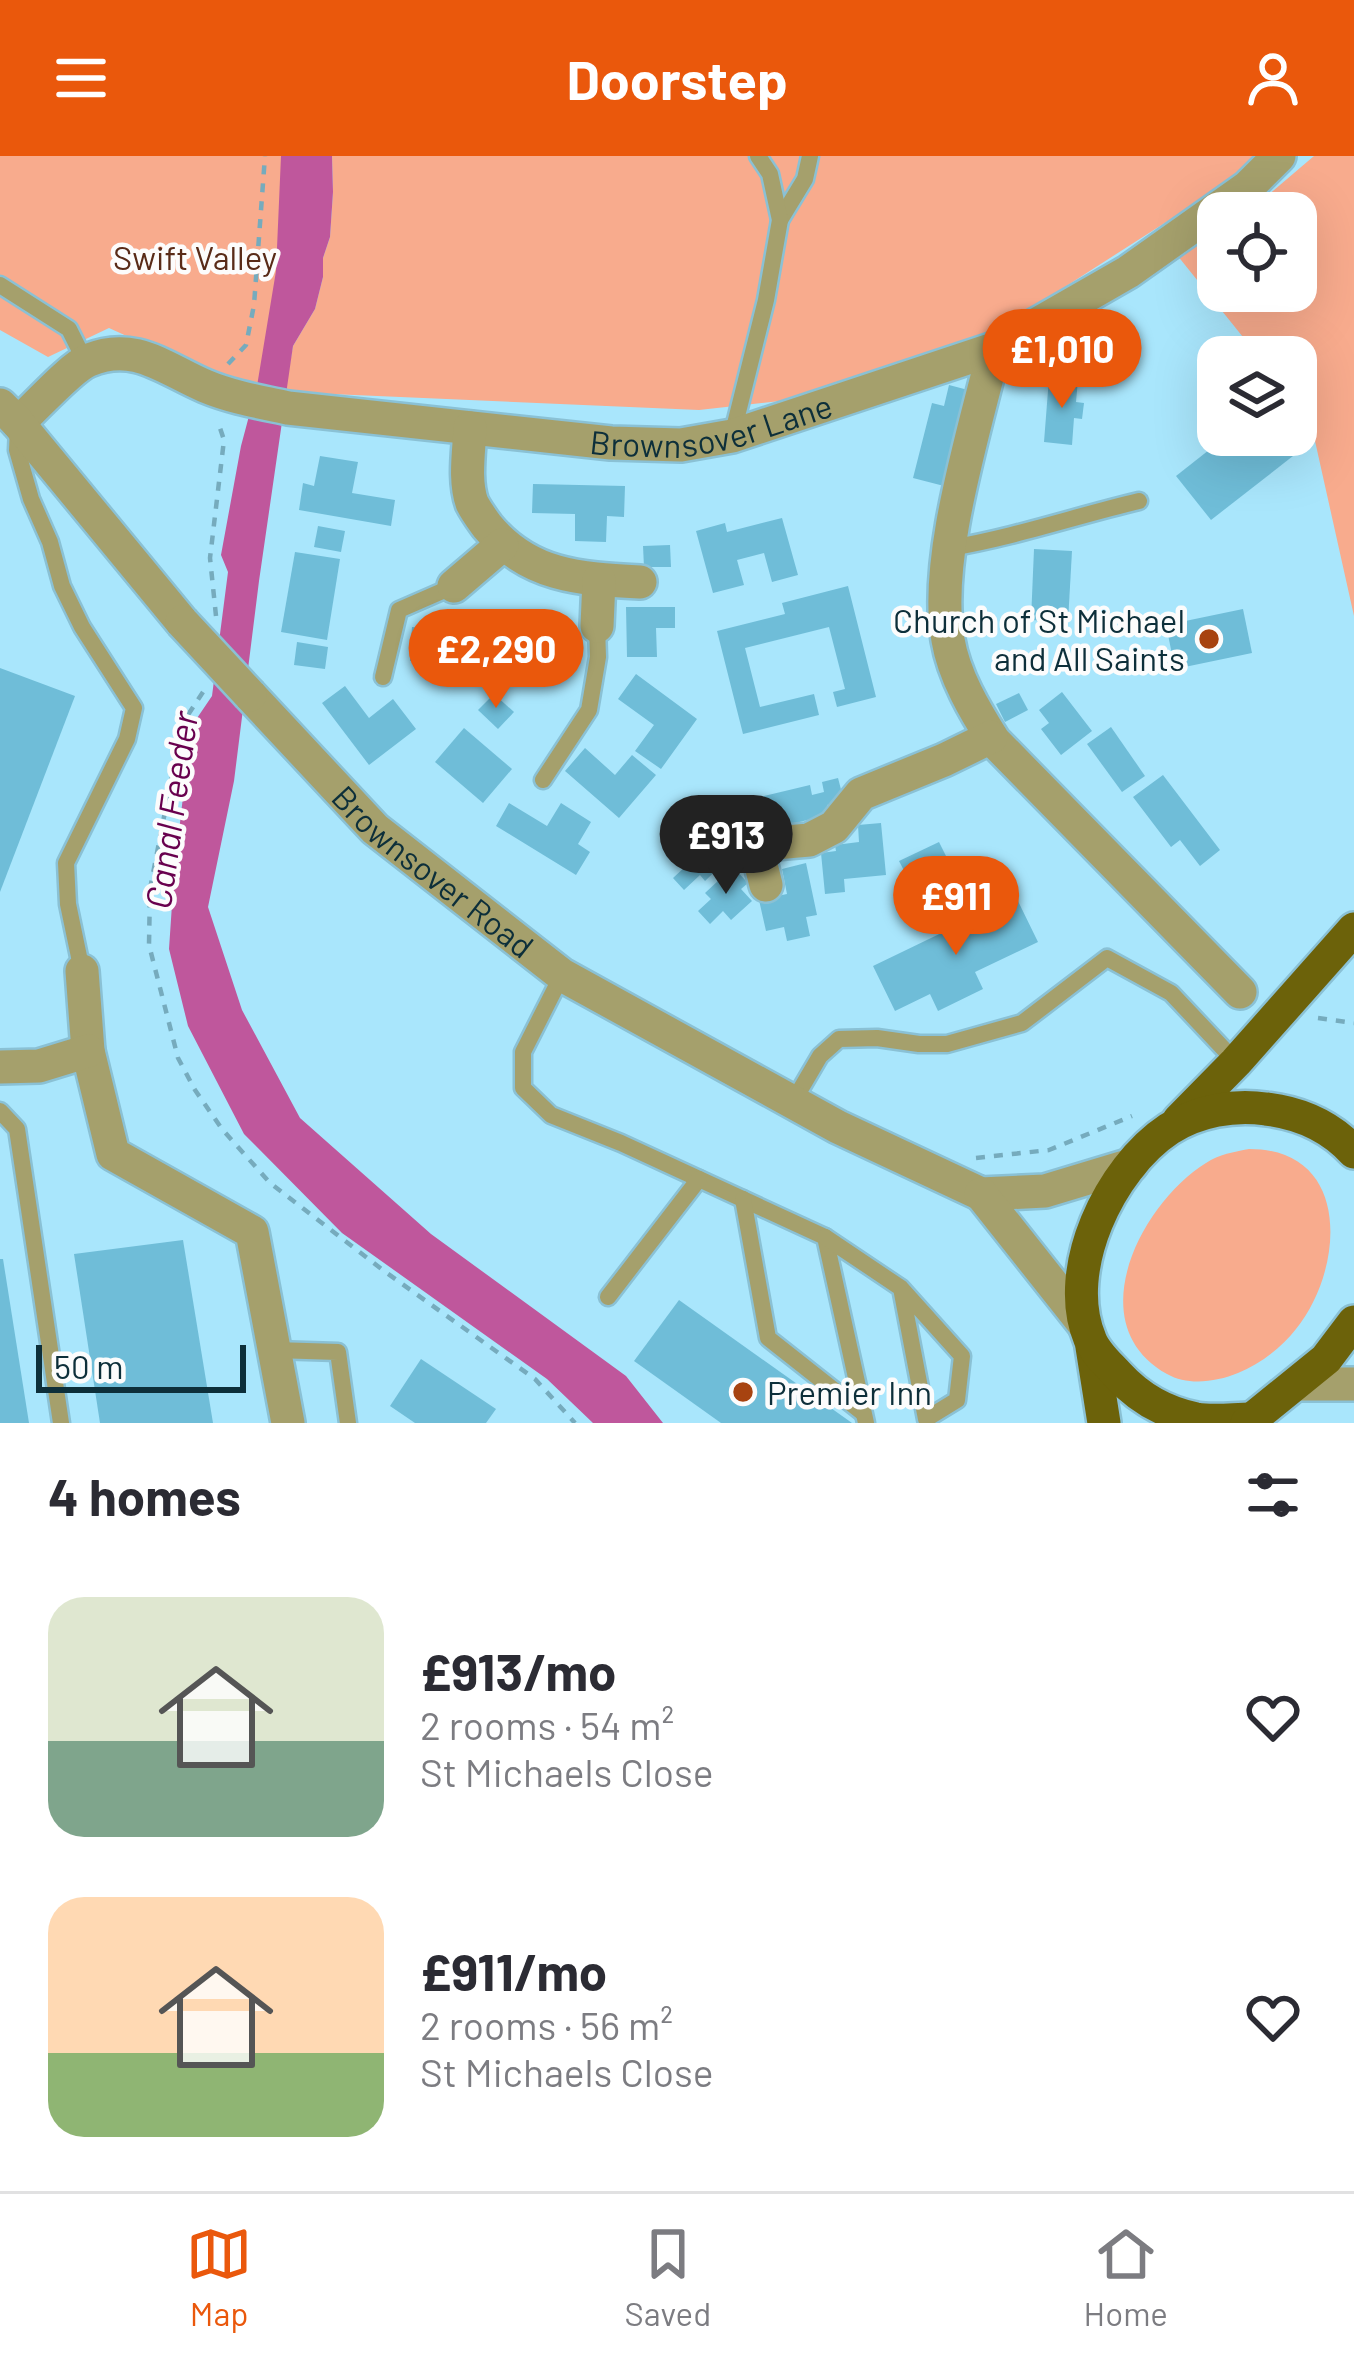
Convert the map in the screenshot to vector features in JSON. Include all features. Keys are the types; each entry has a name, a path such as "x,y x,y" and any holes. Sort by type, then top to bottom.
{"highway":[{"path":"1104,1423 1082,1280 1090,1235 1107,1199 1131,1165 1236,1062 1354,929"},
{"path":"1174,1126 1240,1105 1288,1112 1338,1134 1354,1152"},
{"path":"1088,1335 1132,1390 1166,1411 1201,1420 1250,1421 1326,1359 1354,1322"}],"street":[{"name":"Brownsover Lane","path":"85,361 113,354 142,355 222,392 288,407 611,443 681,445 732,436 994,349 1128,272 1247,187 1280,156"},
{"path":"994,349 945,578 948,641 969,700 991,736 1240,992"},
{"path":"9,414 85,361"},
{"name":"Brownsover Road","path":"9,414 198,627 250,694 375,829 562,975 838,1127 981,1194 1088,1335"},
{"path":"470,428 471,501 502,544 529,563 572,577 640,582"},
{"path":"454,586 502,544"},
{"path":"596,626 599,580"},
{"path":"766,885 757,849 743,834 809,840 834,826 861,794 991,736"},
{"path":"82,971 88,1051 112,1154 252,1232 288,1423"},
{"path":"0,1067 39,1066 88,1051"},
{"name":"Brownsover Road","path":"981,1194 1045,1191 1131,1165"},
{"path":"1298,1384 1354,1384"}],"lane":[{"path":"758,156 770,173 780,220"},
{"path":"732,436 766,300 780,220 805,179 810,156"},
{"path":"0,284 69,329 85,361"},
{"path":"9,414 31,499 62,586 82,628 134,708 127,739 66,863 68,904 82,971"},
{"path":"950,548 1139,501"},
{"path":"382,677 400,610 454,586"},
{"path":"543,780 589,710 598,657 596,626"},
{"path":"793,1102 820,1056 839,1039 947,1044 1022,1023 1108,958 1171,993 1236,1062"},
{"path":"562,975 523,1052 523,1088 551,1115 825,1237 901,1288 962,1356 957,1400 926,1419 901,1288"},
{"path":"0,1111 16,1130 61,1423"},
{"path":"608,1297 699,1179"},
{"path":"743,1199 768,1338 865,1418"},
{"path":"825,1237 865,1418"},
{"path":"274,1350 338,1352 348,1423"}],"path":[{"path":"198,627 217,611 210,558 224,440 222,392 246,345 254,305 265,156"},
{"path":"203,693 182,724 150,890 149,945 178,1058 222,1130 270,1183 535,1379 575,1423"},
{"path":"965,1159 1049,1150 1120,1124 1138,1112"}],"green space":[{"name":"Swift Valley","path":"0,156 299,156 263,387 206,372 109,328 48,357 0,330"},
{"path":"332,156 1256,156 1238,176 1213,192 1197,192 1197,202 1007,324 848,385 780,401 699,410 285,392 293,346 315,309 323,277 333,192"},
{"path":"1314,156 1354,156 1354,616 1317,450 1317,336 1242,336 1223,312 1317,312 1317,192 1272,192"},
{"path":"1197,243 1197,280 1177,255"},
{"path":"1249,1149 1283,1154 1307,1169 1322,1190 1330,1217 1324,1276 1296,1329 1262,1360 1221,1379 1175,1378 1141,1353 1127,1326 1123,1297 1129,1266 1141,1235 1182,1182 1211,1160"}],"shaded area":[{"path":"281,156 332,156 330,237 315,309 293,346 234,781 208,907 242,1010 300,1118 431,1234 626,1376 663,1423 593,1423 547,1379 342,1233 244,1134 188,1026 169,949 174,875 191,727 212,696 228,572 221,555 276,271"}],"building":[{"path":"1049,378 1078,380 1076,402 1084,403 1082,419 1074,418 1072,445 1044,442"},
{"path":"949,385 968,390 944,486 913,478 932,403 944,406"},
{"path":"320,456 358,462 352,493 395,500 391,526 299,510 303,483 314,486"},
{"path":"1201,456 1293,456 1211,520 1176,476"},
{"path":"533,484 625,486 624,517 607,516 606,542 575,541 575,514 532,513"},
{"path":"782,518 798,575 772,582 764,553 737,560 744,585 713,593 696,531 725,523 727,532"},
{"path":"318,526 345,531 341,552 314,547"},
{"path":"670,545 671,567 644,567 643,546"},
{"path":"1034,549 1072,551 1068,622 1031,620"},
{"path":"295,552 340,559 327,640 281,632"},
{"path":"848,586 876,697 837,707 833,692 845,689 829,627 745,648 760,707 814,694 819,715 743,734 717,631 785,614 782,603"},
{"path":"626,607 675,607 675,628 656,628 657,657 627,657"},
{"name":"Church of St Michael and All Saints","path":"1243,609 1252,653 1175,669 1166,625"},
{"path":"493,617 561,624 557,662 489,655"},
{"path":"412,627 480,632 478,665 410,661"},
{"path":"297,642 328,647 325,669 294,665"},
{"path":"0,668 75,696 0,892"},
{"path":"636,674 697,719 661,769 635,751 654,725 618,699"},
{"path":"345,686 369,718 393,699 416,729 369,765 322,703"},
{"path":"1062,692 1092,731 1061,755 1041,729 1049,723 1039,710"},
{"path":"1019,693 1028,710 1005,722 996,704"},
{"path":"494,694 514,712 498,729 478,710"},
{"path":"1111,727 1145,776 1122,792 1087,744"},
{"path":"464,728 512,769 483,803 435,762"},
{"path":"585,748 615,775 632,755 656,775 619,818 565,771"},
{"path":"1163,775 1220,850 1200,866 1180,840 1171,847 1133,797"},
{"path":"838,778 844,801 827,805 830,814 773,829 764,796 810,785 812,795 824,792 822,782"},
{"path":"509,803 547,826 561,803 591,822 578,844 590,852 576,875 496,826"},
{"path":"881,823 886,875 844,879 845,892 825,894 821,853 836,851 835,845 859,842 858,825"},
{"path":"696,833 713,850 722,841 734,853 705,881 700,875 684,890 673,878 687,865 675,853"},
{"path":"939,842 950,864 910,882 899,861"},
{"path":"806,863 817,915 806,917 810,936 787,941 784,927 766,931 759,900 787,894 782,869"},
{"path":"733,867 748,883 741,889 752,901 731,920 723,911 710,924 698,911 711,899 705,893"},
{"path":"1016,897 1038,942 975,972 983,989 938,1011 930,994 895,1011 873,966"},
{"path":"183,1240 213,1423 100,1423 74,1254"},
{"path":"3,1259 29,1423 0,1423"},
{"name":"Premier Inn","path":"679,1300 852,1423 721,1423 634,1361"},
{"path":"421,1359 496,1409 486,1423 415,1423 390,1406"}],"place":[{"name":"Church of St Michael and All Saints","path":"1209,639"},
{"name":"Premier Inn","path":"743,1392"}],"water label":[{"name":"Canal Feeder","path":"170,810"}]}
